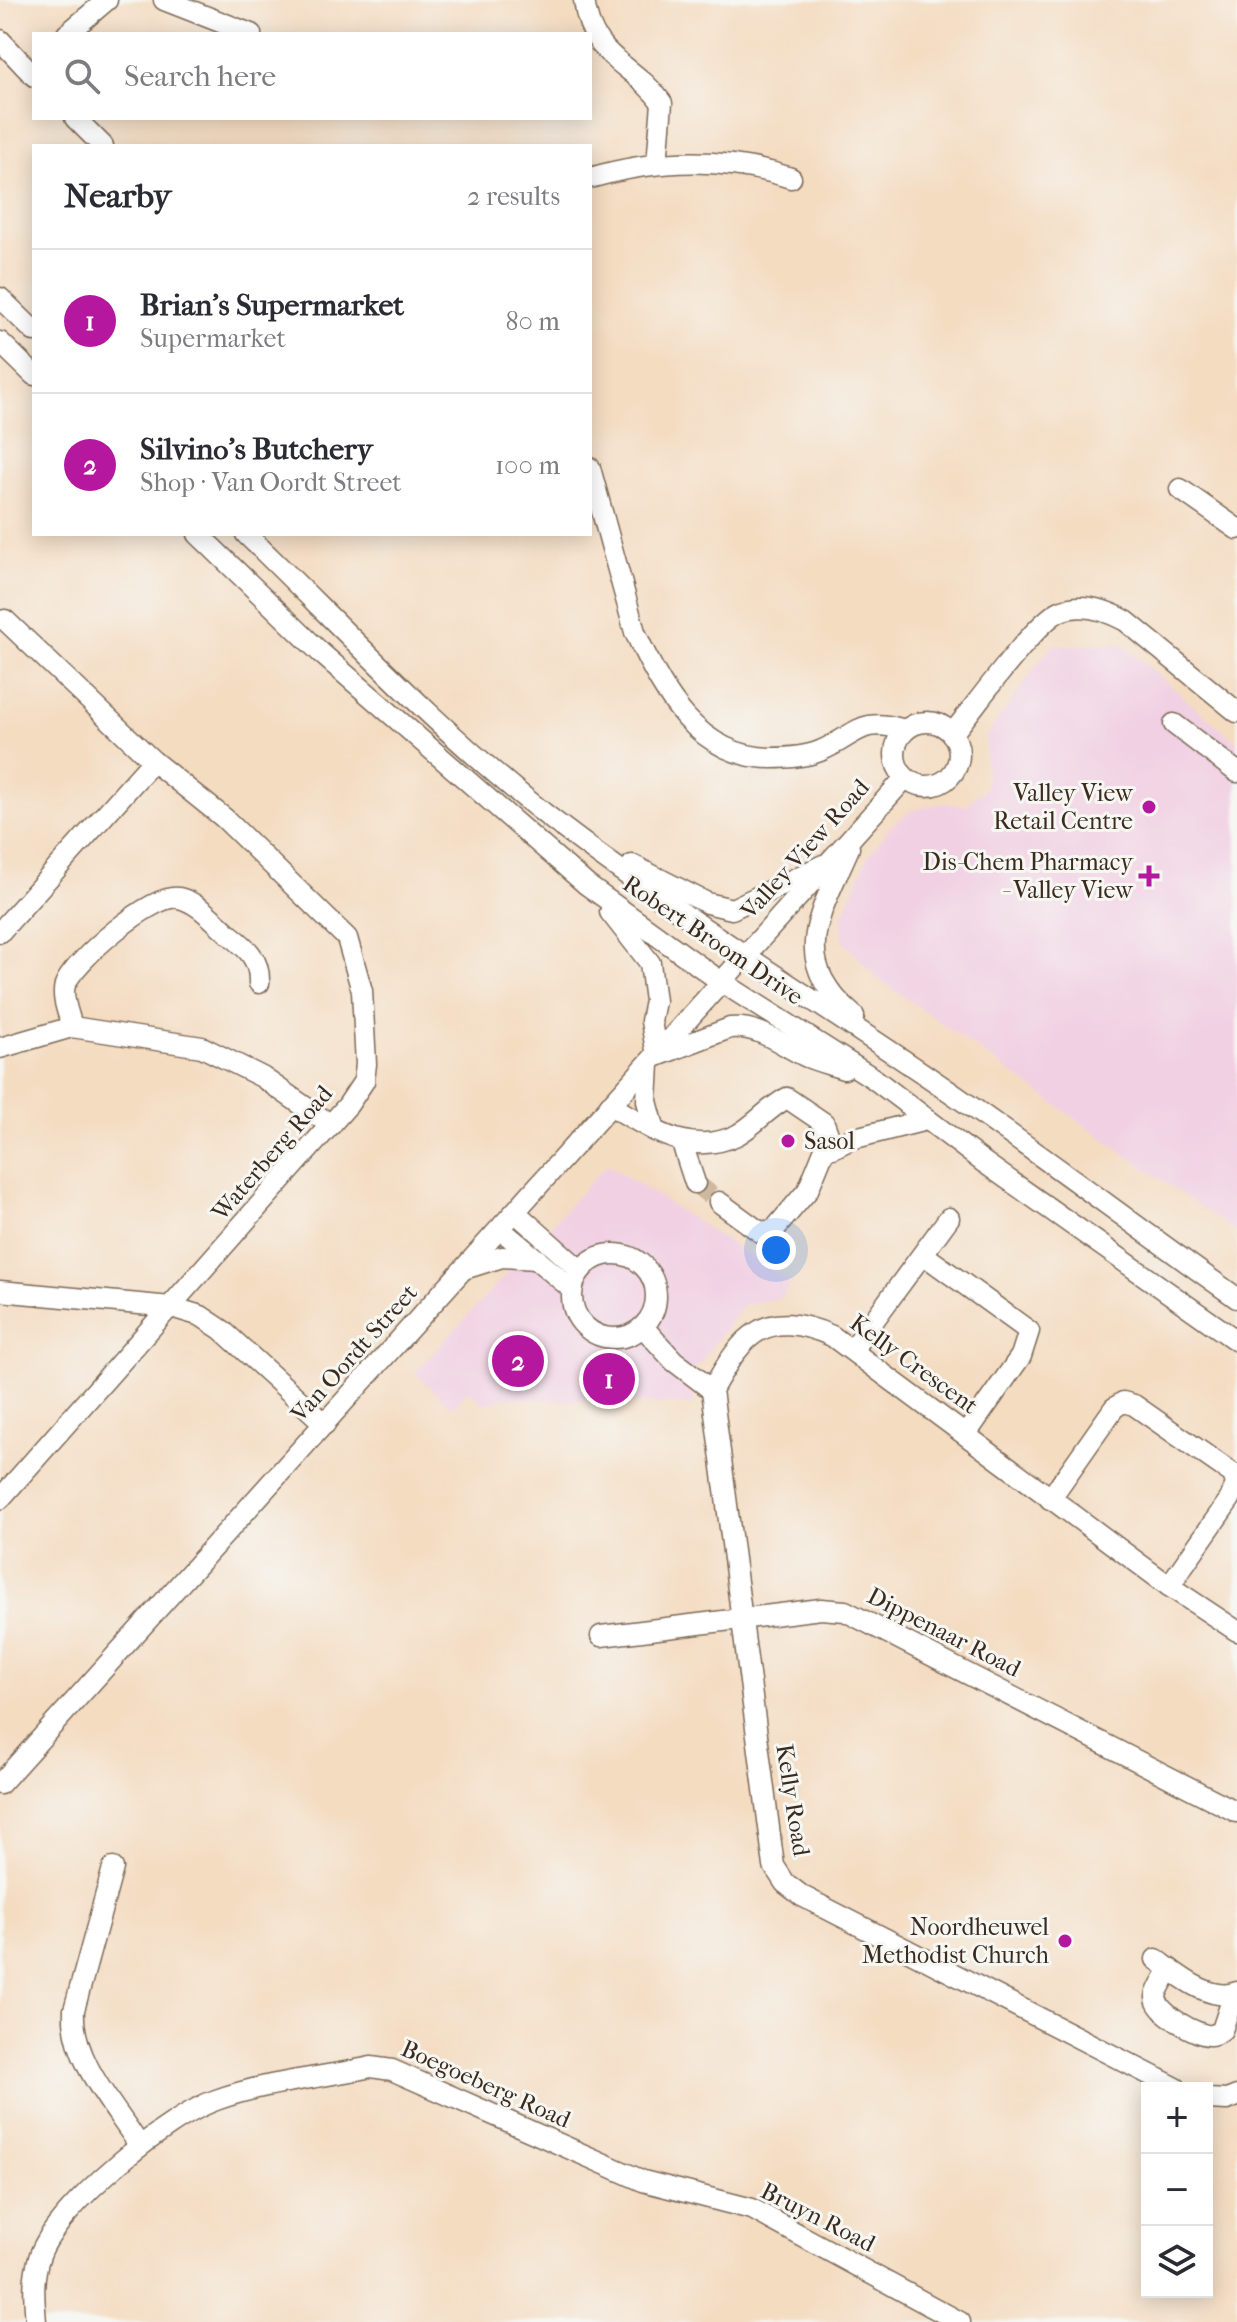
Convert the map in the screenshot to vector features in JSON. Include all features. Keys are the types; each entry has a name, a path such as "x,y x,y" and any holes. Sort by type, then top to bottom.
{"street":[{"path":"69,32 107,0"},
{"path":"164,0 246,32"},
{"path":"584,0 591,32"},
{"path":"592,33 599,44 662,103 657,164"},
{"path":"0,40 32,71"},
{"path":"77,120 101,144"},
{"path":"592,178 657,164 726,161 791,178"},
{"path":"0,298 32,329"},
{"path":"0,342 32,373"},
{"path":"592,475 635,632 683,716 701,734 729,751 787,758 821,750 866,724 882,723 905,730 913,725 934,722 952,734 1052,616 1080,607 1111,612 1126,621 1237,712"},
{"path":"1180,489 1237,529"},
{"name":"Robert Broom Drive","path":"200,536 321,653 587,885 720,981 873,1078 926,1120 1237,1341"},
{"name":"Robert Broom Drive","path":"248,536 494,772 581,840 744,955 929,1077 1237,1298"},
{"name":"Waterberg Road","path":"0,1499 356,1096 365,1074 362,991 347,938 224,818 153,761 5,620"},
{"path":"1174,724 1237,772"},
{"name":"Valley View Road","path":"905,730 898,739 895,760 905,778 914,784 935,785 953,774 959,754 952,734"},
{"path":"0,932 153,761"},
{"name":"Valley View Road","path":"744,955 905,778"},
{"path":"854,837 818,923 815,956 820,978 843,1006 929,1077"},
{"path":"581,840 707,903 728,909 739,908 789,878 829,862"},
{"path":"587,885 650,963 655,1001 651,1021 653,1060 647,1101 655,1131"},
{"path":"72,1027 64,992 71,975 139,911 164,899 179,898 197,906 237,940 255,957 259,983"},
{"name":"Van Oordt Street","path":"0,1784 653,1060 744,955"},
{"path":"0,1048 72,1027 207,1048 262,1077 331,1125"},
{"path":"653,1060 730,1028 742,1027 763,1033 809,1058 873,1078"},
{"path":"610,1105 682,1143 713,1141 737,1134 787,1098 824,1123 828,1141 834,1148 860,1136 926,1120"},
{"path":"719,1202 760,1232 772,1231 808,1190 828,1141"},
{"path":"682,1143 695,1183"},
{"path":"515,1212 580,1270"},
{"path":"852,1350 949,1218"},
{"path":"500,1229 572,1289"},
{"path":"610,1254 635,1259 646,1268 656,1292 651,1317 643,1327 620,1338 594,1334 576,1316 572,1289 580,1270 597,1257 610,1254"},
{"path":"924,1255 1030,1333 1021,1356 966,1434"},
{"path":"464,1269 502,1257 537,1259"},
{"path":"0,1291 171,1307 201,1316 222,1330 325,1424"},
{"name":"Kelly Crescent","path":"712,1390 734,1351 753,1334 769,1327 794,1324 813,1328 852,1350 1169,1586 1237,1631"},
{"path":"643,1327 674,1361 712,1390 741,1618"},
{"path":"1050,1499 1114,1408 1123,1402 1134,1405 1233,1474 1236,1484 1230,1499 1169,1586"},
{"name":"Dippenaar Road","path":"601,1636 821,1609 854,1614 1237,1812"},
{"name":"Kelly Road","path":"741,1618 774,1866 785,1883 802,1896 1164,2082"},
{"path":"113,1868 73,2025 79,2050 139,2145"},
{"path":"1163,1964 1205,1990 1225,1996 1236,1993 1222,2030 1213,2036 1204,2035 1164,2013 1156,1997 1163,1964"},
{"name":"Boegoeberg Road","path":"36,2322 33,2286 40,2253 61,2219 139,2145 194,2109 238,2093 382,2067 643,2181"},
{"path":"1213,2099 1227,2100 1237,2096"},
{"name":"Bruyn Road","path":"643,2181 752,2209 960,2322"}],"shaded area":[{"name":"Valley View Retail Centre","path":"1122,644 1237,743 1237,1233 876,977 843,941 842,916 868,856 891,826 910,811 943,803 966,806 986,787 985,738 1052,645"},
{"path":"607,1164 792,1283 780,1298 743,1305 686,1382 694,1394 694,1405 499,1398 495,1402 483,1403 469,1390 453,1408 415,1373"}],"tunnel":[{"path":"695,1183 719,1202"}],"place":[{"name":"Valley View Retail Centre","path":"1149,807"},
{"name":"Dis-Chem Pharmacy - Valley View","path":"1149,876"},
{"name":"Sasol","path":"788,1141"},
{"name":"Silvino's Butchery","path":"518,1361"},
{"name":"Brian's Supermarket","path":"609,1379"},
{"name":"Noordheuwel Methodist Church","path":"1065,1941"}]}
